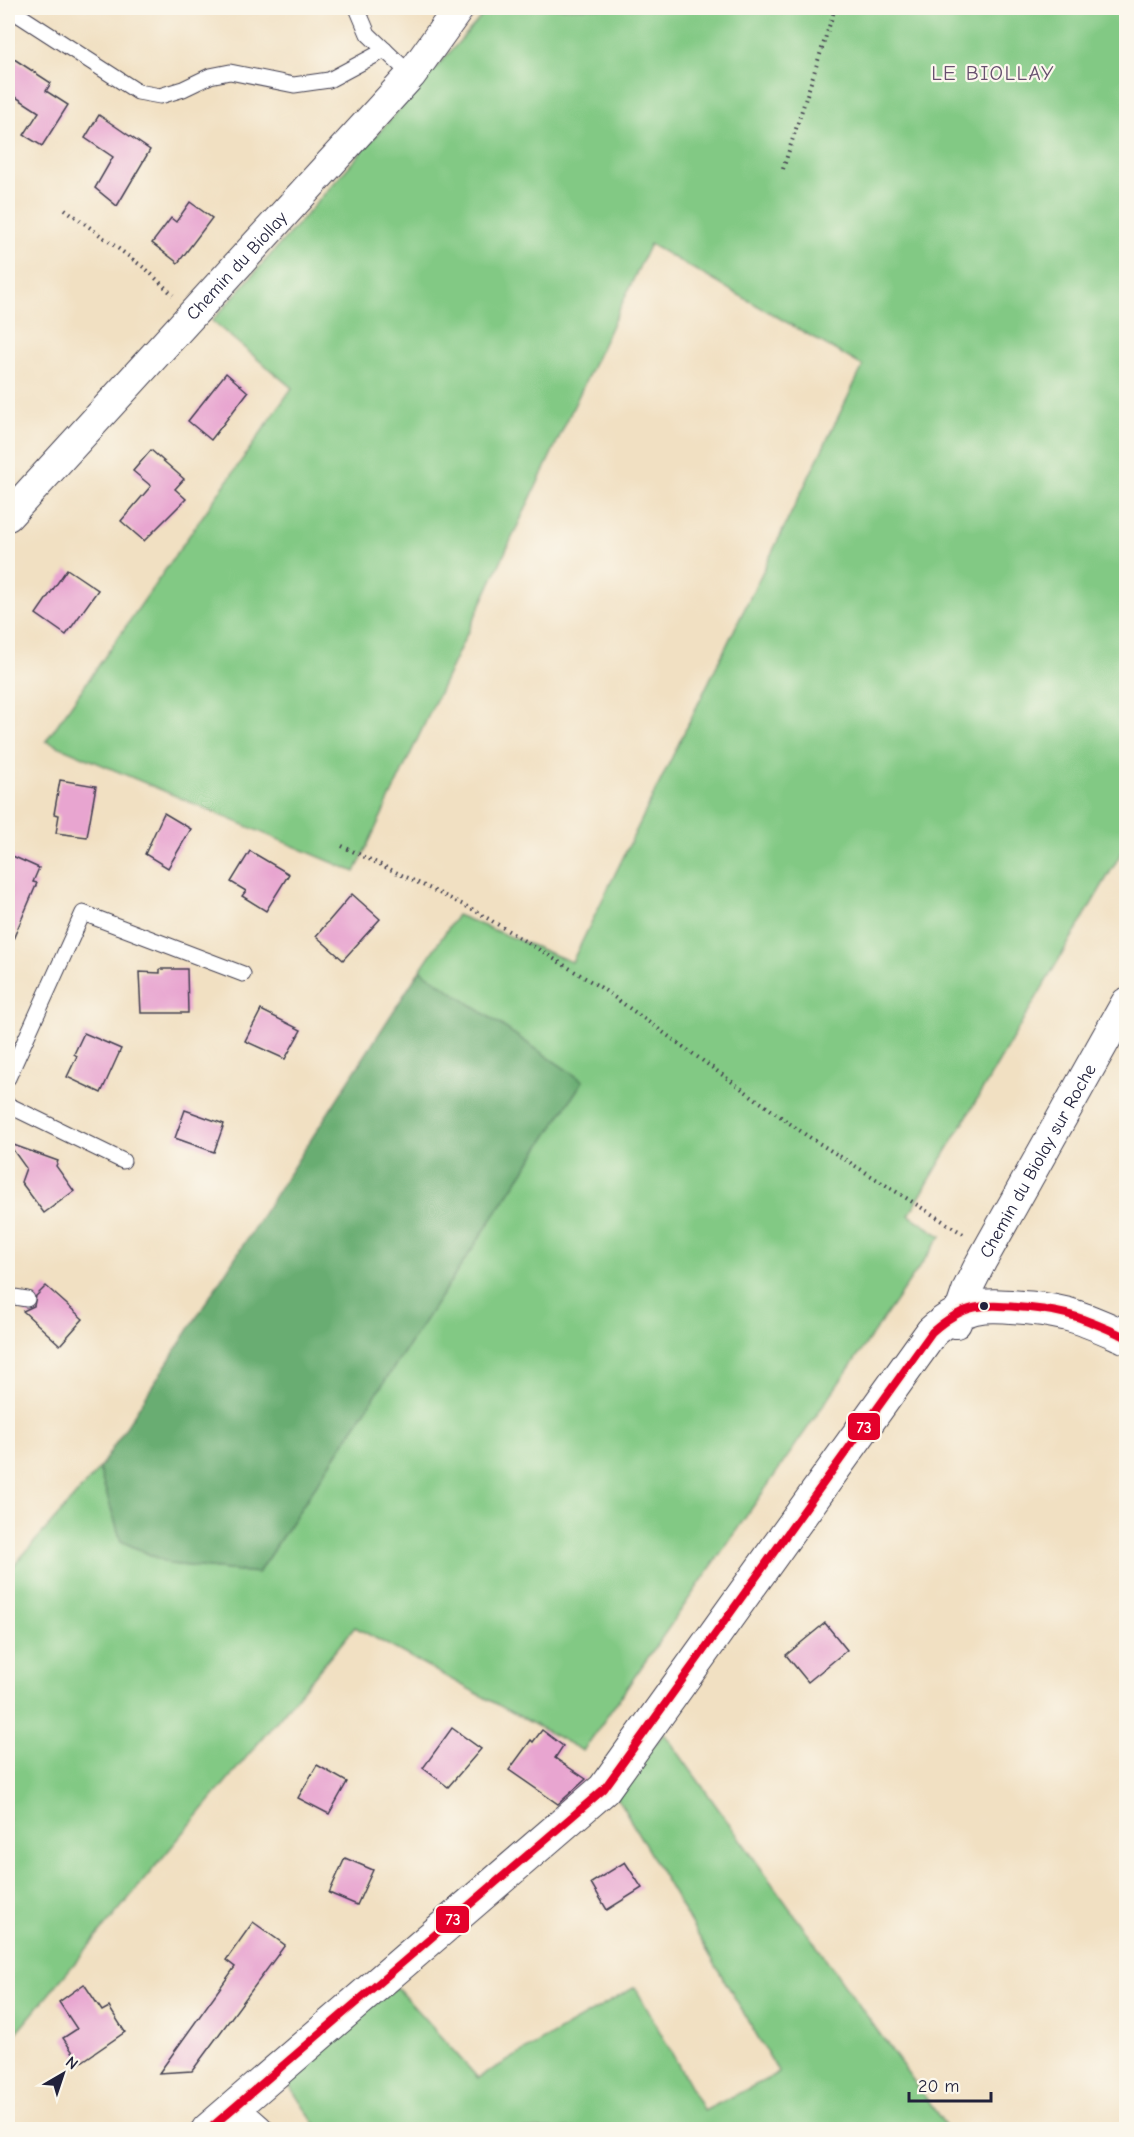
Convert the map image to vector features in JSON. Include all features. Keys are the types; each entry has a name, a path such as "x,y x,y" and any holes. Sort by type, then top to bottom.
{"street":[{"name":"Chemin du Biollay","path":"8,516 411,75 459,8"},
{"name":"Chemin du Biolay sur Roche","path":"963,1316 984,1256 1126,1003"},
{"path":"208,2130 604,1789 925,1342 945,1321 992,1304 1049,1308 1074,1314 1126,1337"},
{"path":"233,2108 258,2130"}],"lane":[{"path":"8,8 138,92 160,96 183,89 210,76 230,72 294,85 329,80 385,50"},
{"path":"357,8 368,34 411,75"},
{"path":"8,1078 83,913 243,974"},
{"path":"8,1105 123,1161"},
{"path":"8,1296 27,1299"}],"path":[{"path":"783,169 835,8"},
{"path":"65,208 147,270 193,314"},
{"path":"342,846 474,910 600,987 806,1135 984,1256"}],"green space":[{"path":"489,8 1126,8 1126,845 909,1215 941,1236 583,1751 355,1627 8,2043 8,1572 99,1469 121,1541 170,1564 258,1573 583,1081 420,970 457,915 572,962 863,366 650,244 355,872 46,741 292,388 212,321"},
{"path":"420,970 583,1081 258,1573 170,1564 121,1541 99,1469"},
{"path":"664,1733 948,2129 318,2129 285,2079 396,1987 478,2078 635,1987 704,2111 779,2073 615,1794"}],"building":[{"path":"8,55 51,83 46,91 68,105 42,146 24,135 39,112 8,92"},
{"path":"99,115 150,150 117,206 95,188 113,157 85,138"},
{"path":"190,202 212,218 178,263 152,243 171,218 176,222"},
{"path":"226,373 248,392 211,440 188,421"},
{"path":"151,450 184,479 175,489 186,499 144,541 121,521 151,486 133,471"},
{"path":"67,569 98,590 66,635 36,614"},
{"path":"60,780 96,786 87,837 56,833 59,815 54,814"},
{"path":"164,813 191,829 168,868 145,854"},
{"path":"250,851 289,874 266,911 242,896 246,891 231,882"},
{"path":"8,854 39,868 33,882 37,883 8,951"},
{"path":"352,894 380,919 343,960 316,936"},
{"path":"160,969 187,969 188,1013 141,1013 139,972 160,973"},
{"path":"261,1010 301,1030 285,1059 245,1041"},
{"path":"84,1033 121,1049 101,1093 67,1077"},
{"path":"185,1110 224,1124 214,1152 175,1138"},
{"path":"8,1143 58,1161 56,1166 74,1191 44,1213 21,1182 26,1168"},
{"path":"46,1286 83,1319 60,1345 23,1311 34,1306 36,1296"},
{"path":"825,1623 847,1650 808,1682 786,1655"},
{"path":"452,1728 481,1749 448,1787 423,1768"},
{"path":"542,1730 563,1746 555,1758 586,1779 558,1804 509,1770 531,1740 533,1742"},
{"path":"317,1765 347,1782 329,1814 298,1798"},
{"path":"345,1858 373,1870 357,1905 329,1893"},
{"path":"625,1862 642,1888 607,1910 591,1883"},
{"path":"253,1922 285,1945 192,2071 159,2073 235,1967 226,1960"},
{"path":"84,1984 102,2011 109,2007 125,2032 80,2063 63,2038 77,2029 59,2002"}],"transit line":[{"name":"73","path":"208,2130 604,1789 932,1332 956,1314 978,1307 1002,1306 1069,1315 1126,1337"}],"district":[{"name":"LE BIOLLAY","path":"993,73"}]}
